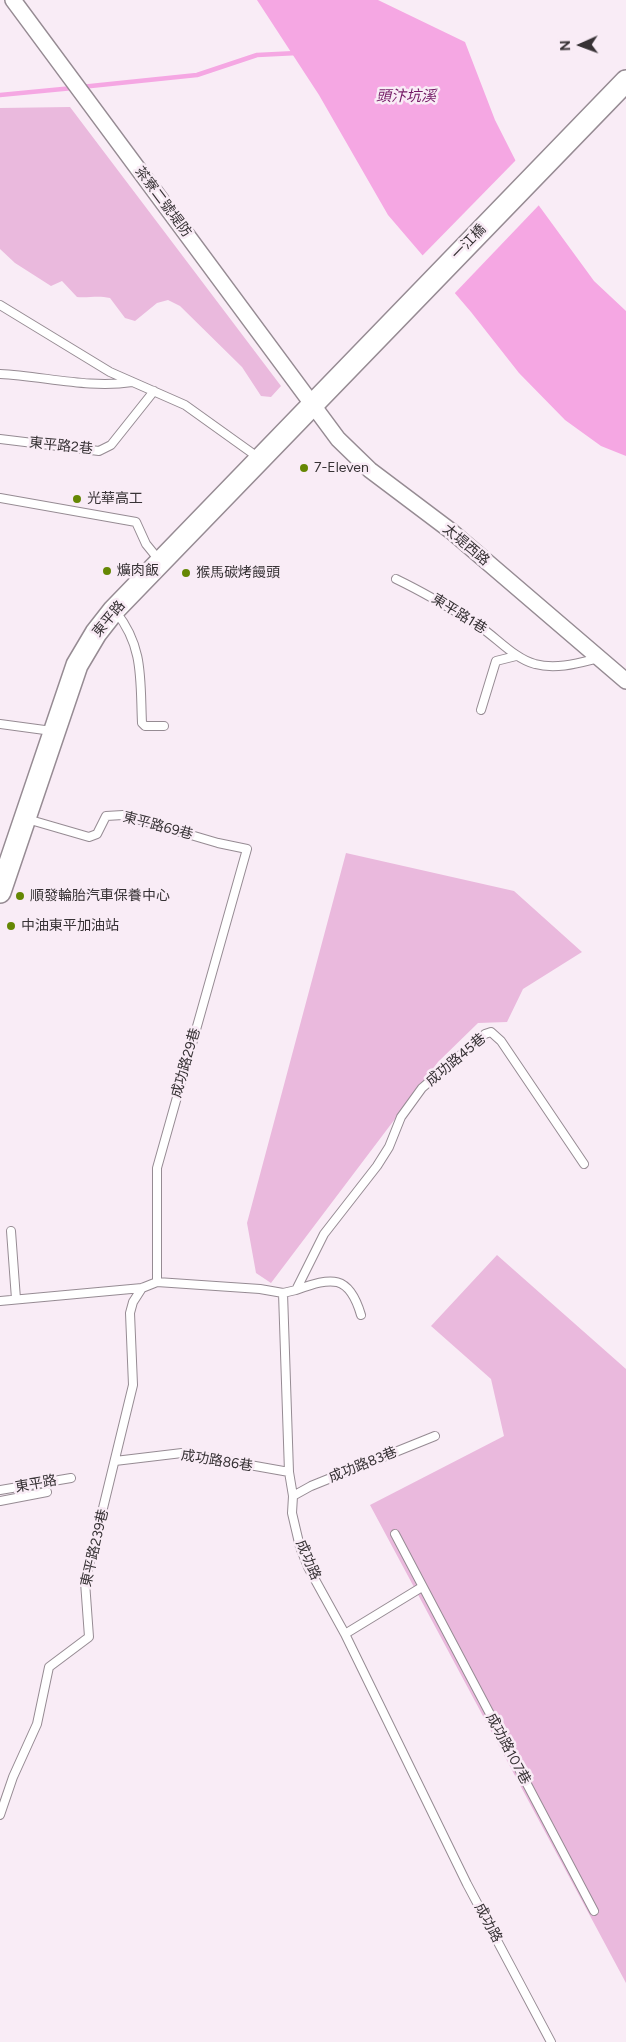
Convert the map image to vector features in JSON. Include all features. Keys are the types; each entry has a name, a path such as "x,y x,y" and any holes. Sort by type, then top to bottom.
{"main road":[{"name":"一江橋","path":"312,404 626,81"},
{"name":"東平路","path":"0,892 77,665 96,633 114,610 312,404"}],"street":[{"name":"茶寮二號堤防","path":"13,0 312,404"},
{"name":"太堤西路","path":"312,404 338,439 370,470 450,531 626,681"}],"lane":[{"path":"0,305 110,372 185,405 260,460"},
{"path":"0,374 111,385 132,382"},
{"name":"東平路2巷","path":"0,439 99,451 112,445 154,391"},
{"path":"0,498 136,522 146,544 161,562"},
{"name":"東平路1巷","path":"396,580 429,596 479,626 510,648 516,656 536,665 569,666 599,658"},
{"path":"114,610 129,628 136,649 139,663 142,723 145,726 164,726"},
{"path":"481,710 496,661 516,656"},
{"path":"0,724 54,731"},
{"name":"東平路69巷","path":"24,818 89,837 97,834 106,816 123,815 218,843 247,848"},
{"name":"成功路29巷","path":"157,1282 158,1168 247,848"},
{"name":"成功路45巷","path":"296,1290 324,1234 377,1166 389,1147 401,1117 417,1095 445,1066 485,1034 491,1032 501,1041 584,1164"},
{"path":"11,1231 16,1299"},
{"path":"0,1301 142,1288 157,1282 260,1289 283,1293 317,1283 336,1282 344,1284 356,1298 361,1315"},
{"name":"東平路239巷","path":"0,1815 13,1777 37,1724 50,1667 89,1637 85,1582 132,1386 130,1313 142,1288"},
{"name":"成功路","path":"283,1293 290,1472 293,1496 291,1506 300,1547 468,1884 551,2042"},
{"name":"成功路83巷","path":"293,1496 311,1486 435,1436"},
{"name":"成功路86巷","path":"115,1461 182,1454 290,1472"},
{"name":"東平路","path":"0,1490 71,1478"},
{"name":"東平路","path":"0,1501 47,1492"},
{"name":"成功路107巷","path":"395,1534 594,1911"},
{"path":"345,1634 422,1587"}],"shaded area":[{"path":"70,107 281,386 271,397 261,396 242,367 180,306 168,300 157,303 135,321 125,318 110,298 77,297 62,281 51,286 15,263 0,249 0,108"},
{"path":"346,853 514,891 582,952 523,989 507,1022 478,1023 438,1062 271,1283 256,1273 247,1223"},
{"path":"497,1255 626,1369 626,1983 370,1505 504,1436 491,1379 431,1326"}],"water":[{"name":"頭汴坑溪","path":"257,0 378,0 465,42 495,120 537,203 594,281 626,311 626,456 601,446 565,420 519,373 471,312 388,215 319,95"}],"pier":[{"path":"517,159 540,204 453,295 421,257"}],"waterway":[{"path":"81,87 197,75 257,55 297,53"},
{"path":"0,95 73,88"}],"place":[{"name":"7-Eleven","path":"304,468"},
{"name":"光華高工","path":"77,499"},
{"name":"爌肉飯","path":"107,571"},
{"name":"猴馬碳烤饅頭","path":"186,573"},
{"name":"順發輪胎汽車保養中心","path":"20,896"},
{"name":"中油東平加油站","path":"11,926"}]}
